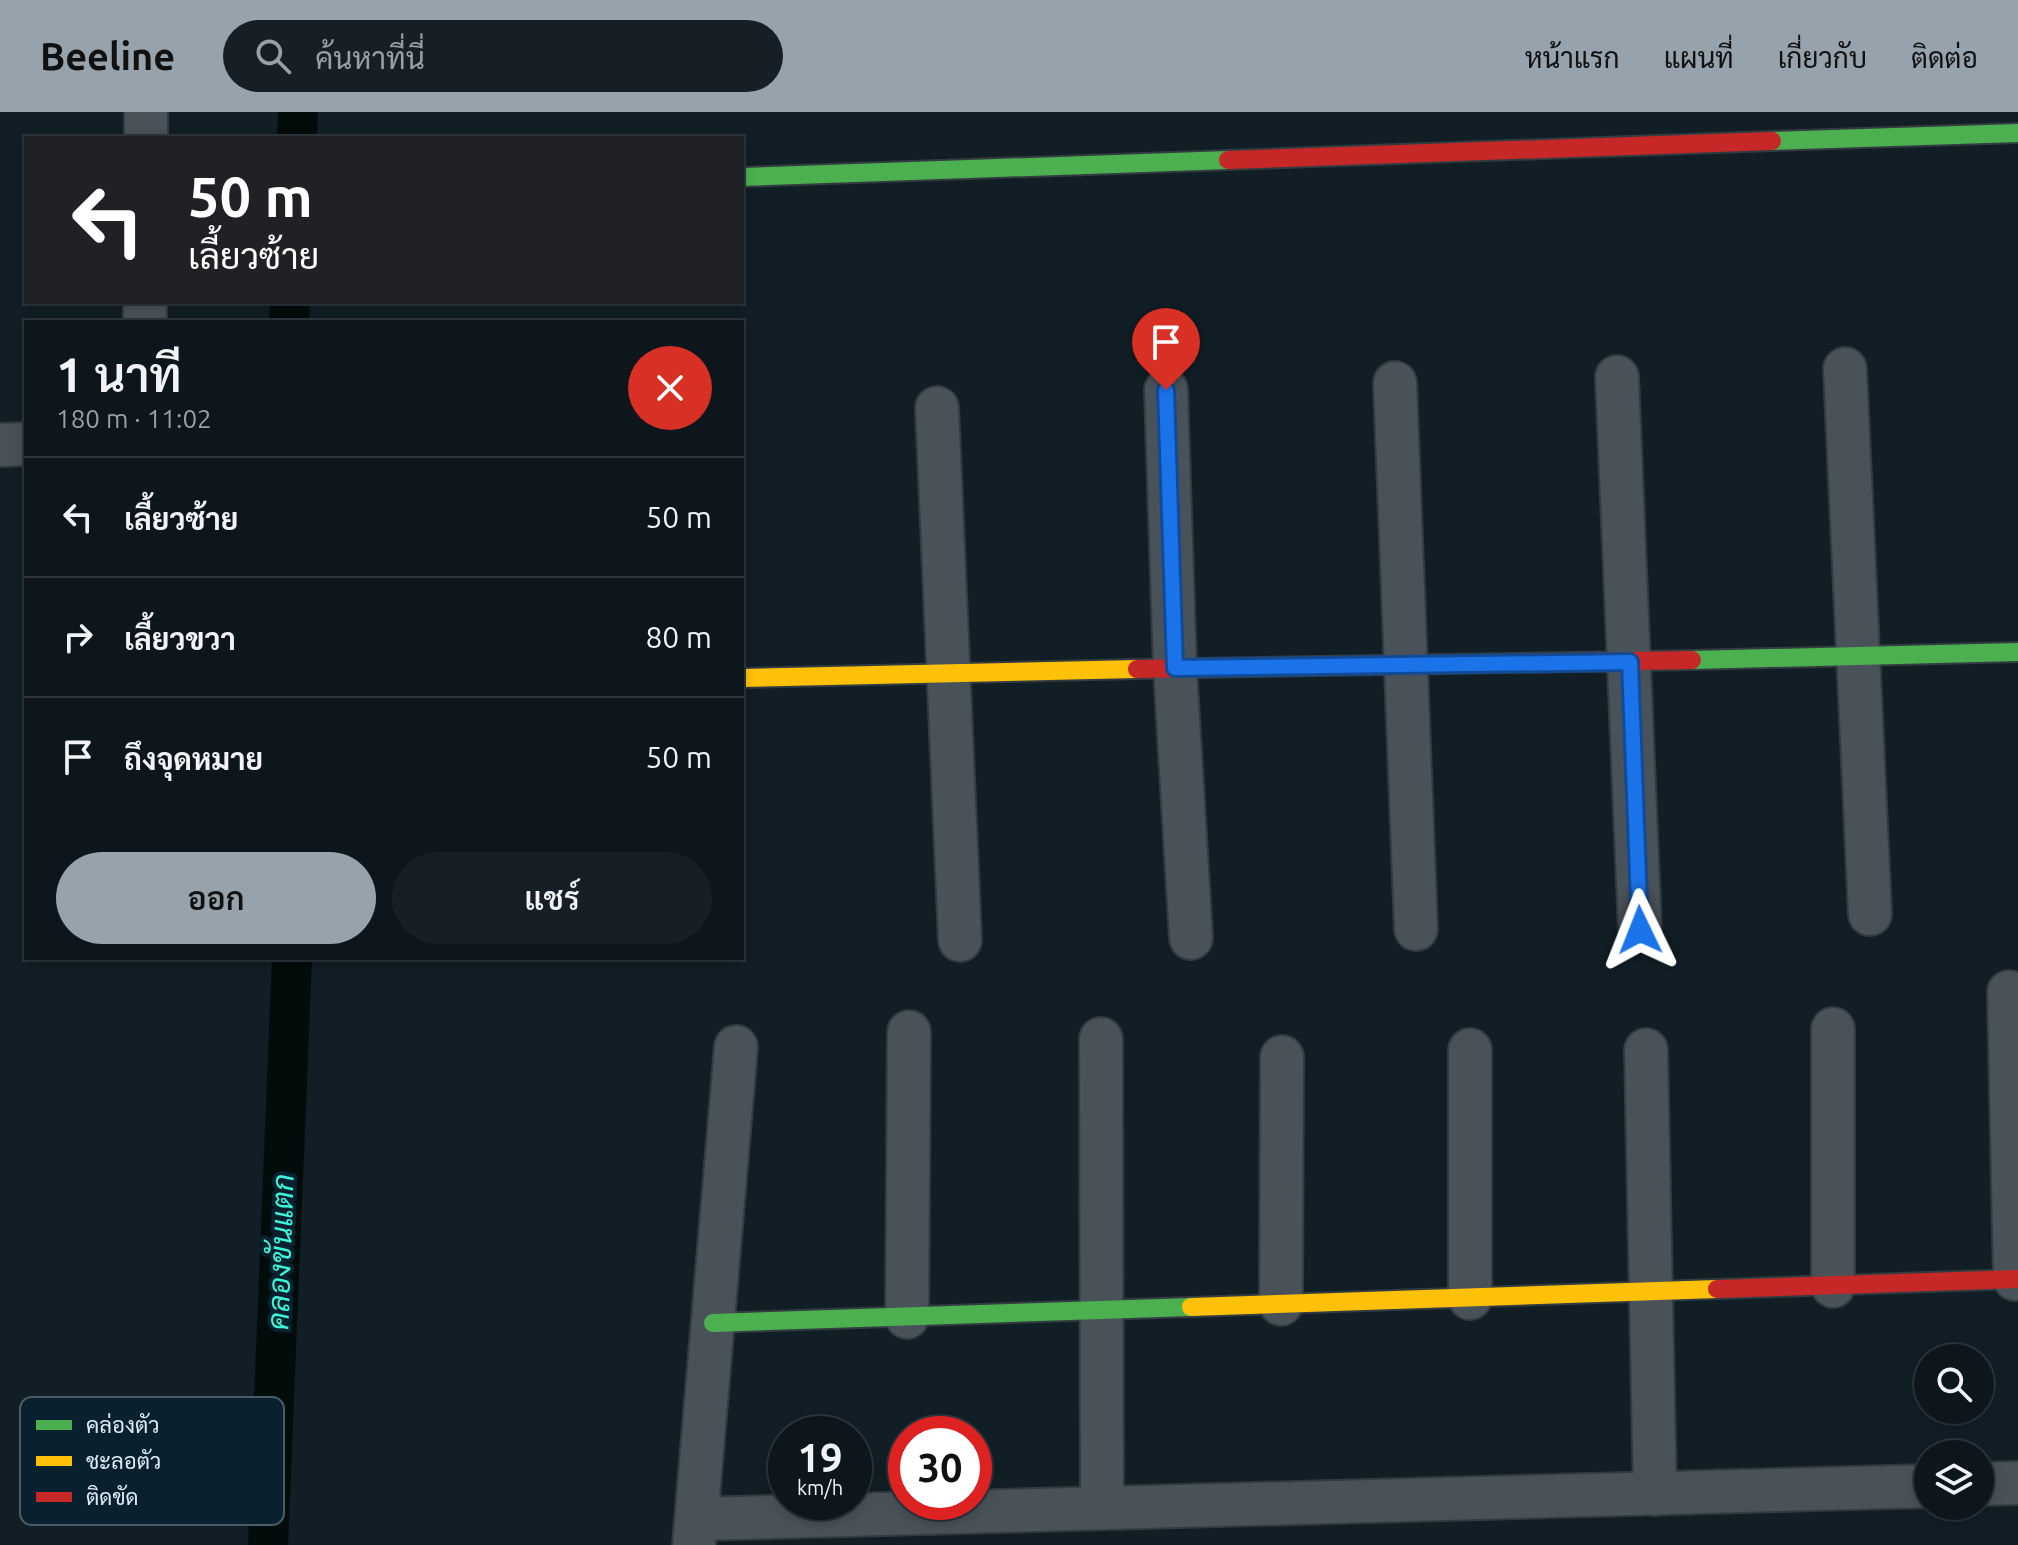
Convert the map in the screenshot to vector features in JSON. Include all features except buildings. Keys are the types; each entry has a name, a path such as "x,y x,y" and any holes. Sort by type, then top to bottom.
{"street":[{"path":"146,112 146,136"},
{"path":"744,177 2018,133"},
{"path":"1845,369 1870,914"},
{"path":"1617,377 1640,930"},
{"path":"1395,383 1416,929"},
{"path":"1166,390 1175,668 1191,938"},
{"path":"937,408 960,940"},
{"path":"0,445 24,444"},
{"path":"744,678 2018,652"},
{"path":"713,1323 2017,1279 2009,992"},
{"path":"1833,1029 1833,1286"},
{"path":"907,1317 909,1032"},
{"path":"1101,1039 1102,1508"},
{"path":"736,1047 695,1532 1102,1508 1914,1486"},
{"path":"1470,1050 1470,1298"},
{"path":"1646,1050 1655,1494"},
{"path":"1281,1304 1282,1057"},
{"path":"1994,1484 2018,1483"}],"waterway":[{"name":"คลองขันแตก","path":"297,136 298,112"},
{"name":"คลองขันแตก","path":"289,320 290,304"},
{"name":"คลองขันแตก","path":"274,1397 292,960"},
{"name":"คลองขันแตก","path":"268,1545 269,1525"}],"traffic: fast":[{"path":"1772,141 2018,133"},
{"path":"744,177 1228,160"},
{"path":"1692,660 2018,652"},
{"path":"713,1323 1191,1307"}],"traffic: slow":[{"path":"744,678 1137,669"},
{"path":"1191,1307 1717,1289"}],"traffic: jam":[{"path":"1228,160 1772,141"},
{"path":"1137,669 1692,660"},
{"path":"1717,1289 2018,1279"}],"route":[{"path":"1166,390 1175,668 1630,662 1640,930"}]}
